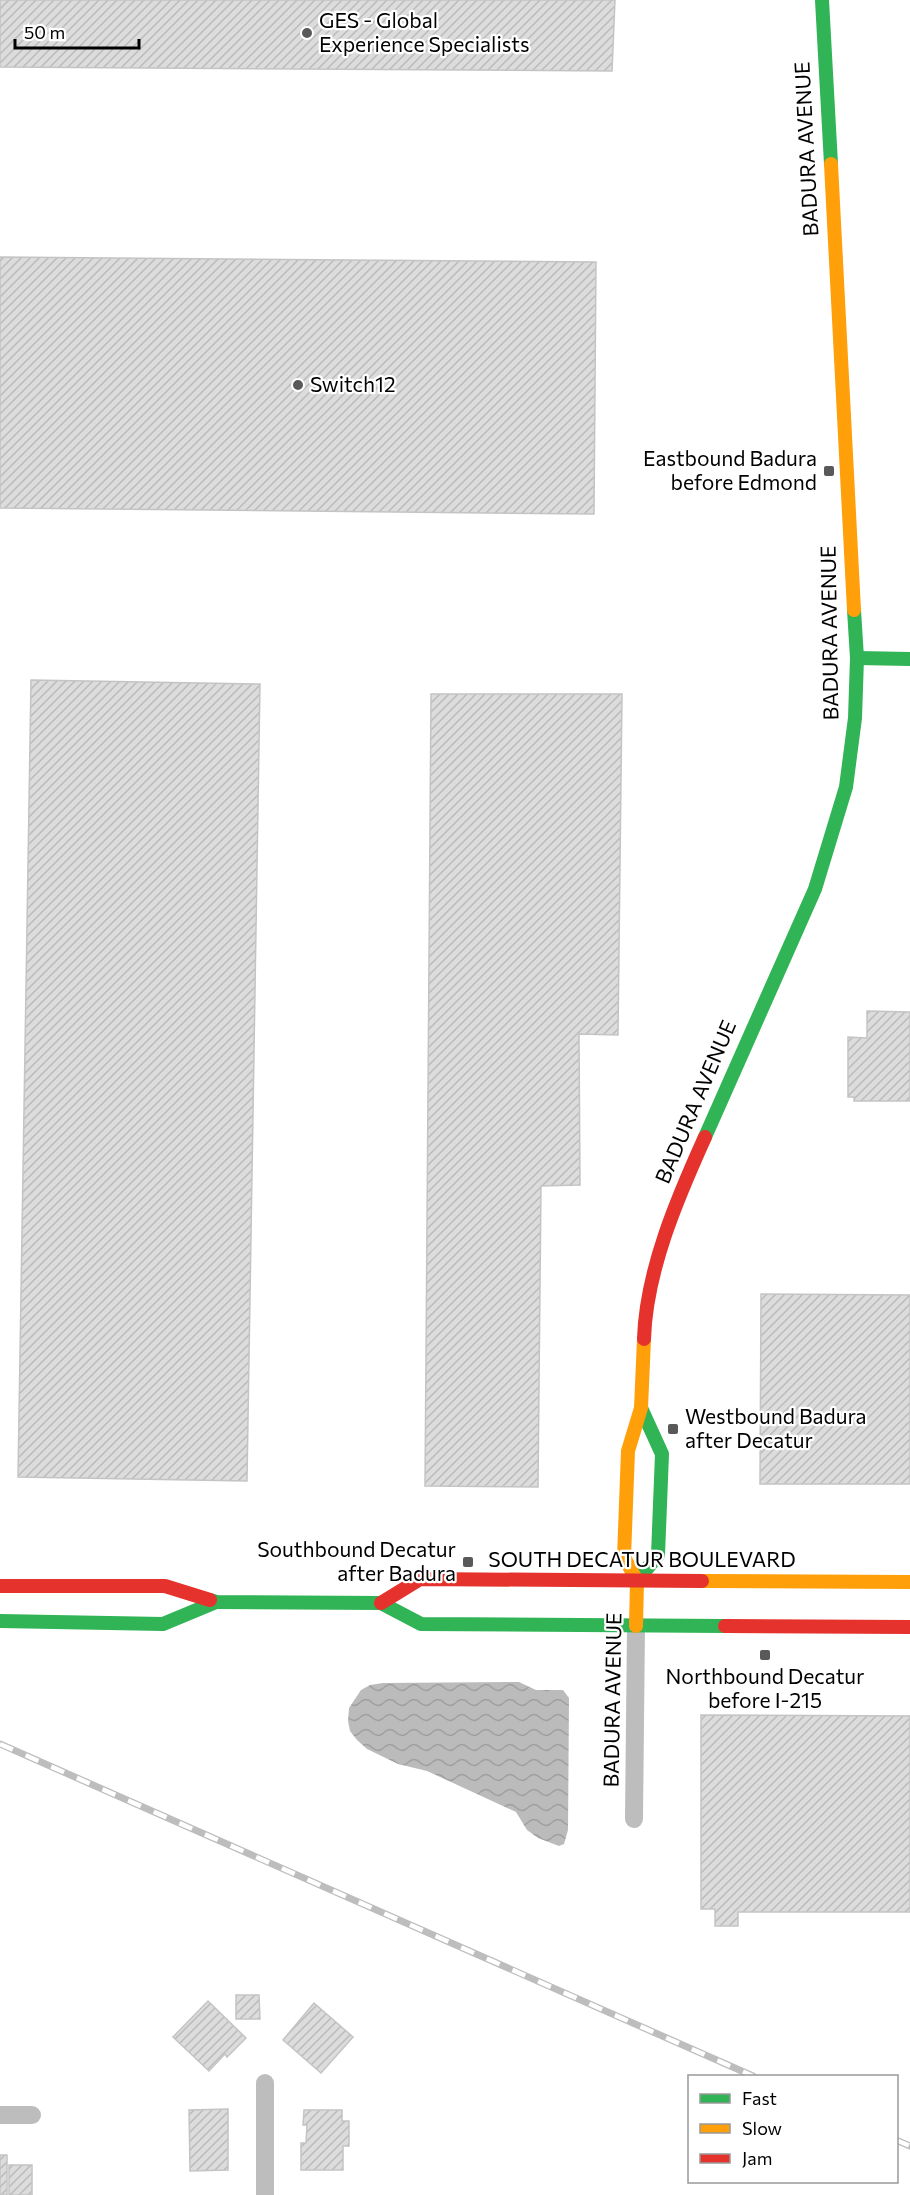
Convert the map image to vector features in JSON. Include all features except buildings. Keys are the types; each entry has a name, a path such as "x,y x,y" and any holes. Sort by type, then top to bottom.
{"main road":[{"name":"BADURA AVENUE","path":"636,1626 637,1581 624,1557 628,1451 642,1408 644,1333 656,1263 683,1186 814,889 846,787 855,718 857,658 822,0"},
{"path":"857,658 910,659"},
{"name":"BADURA AVENUE","path":"637,1581 658,1555 662,1454 642,1408"},
{"name":"SOUTH DECATUR BOULEVARD","path":"381,1603 420,1579 910,1582"},
{"path":"0,1586 165,1586 216,1602 381,1603 422,1624 910,1627"},
{"path":"0,1622 163,1624 216,1602"}],"street":[{"name":"BADURA AVENUE","path":"634,1819 636,1626"},
{"path":"265,2083 265,2195"},
{"path":"0,2115 32,2115"}],"water":[{"path":"519,1682 536,1690 563,1690 569,1698 568,1830 564,1844 559,1846 538,1838 527,1830 516,1812 427,1771 398,1764 367,1749 350,1731 349,1708 361,1690 370,1685"}],"railway":[{"path":"0,1744 751,2075"},
{"path":"898,2141 910,2146"}],"traffic: fast":[{"path":"822,0 831,164"},
{"path":"705,1137 815,889 846,787 855,718 857,658 854,610"},
{"path":"857,658 910,659"},
{"path":"637,1581 658,1555 662,1454 641,1408"},
{"path":"210,1600 216,1602 381,1603 421,1624 725,1626"},
{"path":"0,1621 163,1624 216,1602"}],"traffic: slow":[{"path":"831,164 854,610"},
{"path":"636,1626 637,1581 624,1557 628,1451 641,1408 644,1339"},
{"path":"702,1581 910,1582"}],"traffic: jam":[{"path":"644,1339 650,1287 657,1262 674,1210 705,1137"},
{"path":"381,1603 420,1579 702,1581"},
{"path":"0,1586 165,1586 210,1600"},
{"path":"725,1626 910,1627"}],"place":[{"name":"GES - Global Experience Specialists","path":"307,33"},
{"name":"Switch12","path":"298,385"},
{"name":"Eastbound Badura before Edmond","path":"829,471"},
{"name":"Westbound Badura after Decatur","path":"673,1429"},
{"name":"Southbound Decatur after Badura","path":"468,1562"},
{"name":"Northbound Decatur before I-215","path":"765,1655"}]}
